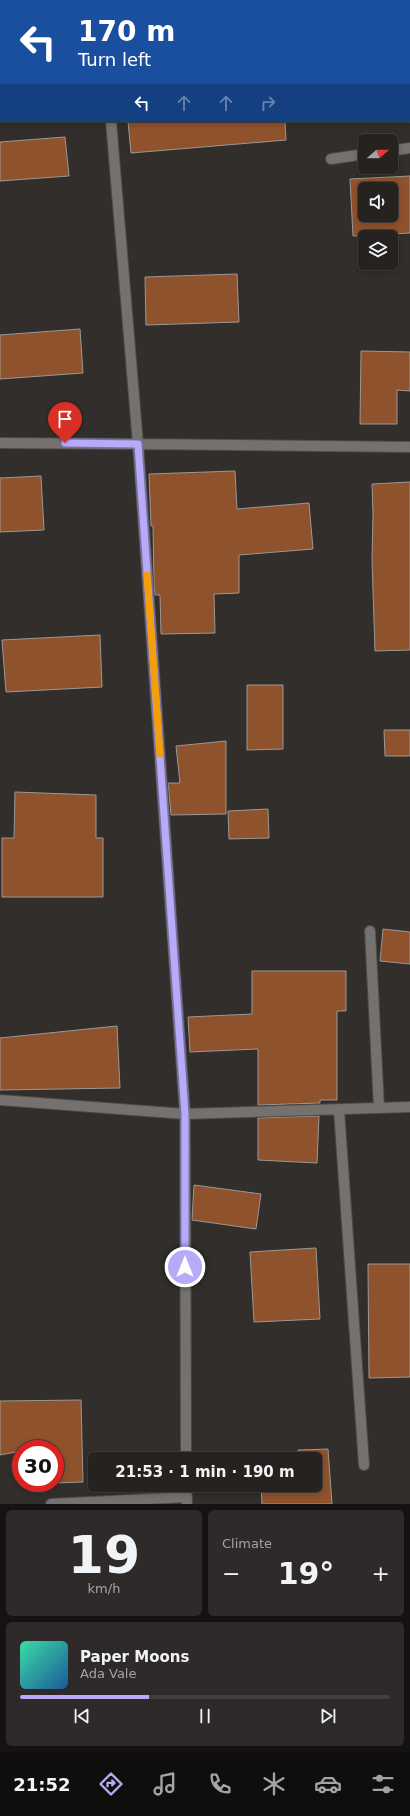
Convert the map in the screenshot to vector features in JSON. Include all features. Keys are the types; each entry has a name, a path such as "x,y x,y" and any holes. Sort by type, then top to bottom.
{"street":[{"path":"111,122 138,444 185,1114 186,1452"},
{"path":"398,150 410,148"},
{"path":"331,159 358,155"},
{"path":"0,443 410,447"},
{"path":"370,931 379,1108"},
{"path":"0,1100 185,1114 410,1107"},
{"path":"339,1110 364,1465"},
{"path":"51,1504 187,1500"}],"building":[{"path":"128,122 285,122 286,140 131,153"},
{"path":"65,137 69,176 0,181 0,142"},
{"path":"410,176 410,233 398,234 398,230 358,230 358,236 353,236 350,179"},
{"path":"237,274 239,322 146,325 145,277"},
{"path":"80,329 83,373 0,379 0,335"},
{"path":"361,351 410,352 410,391 397,390 397,424 360,424"},
{"path":"235,471 237,509 309,503 313,549 239,555 239,593 214,594 215,633 161,634 160,595 155,595 154,583 153,526 151,526 149,474"},
{"path":"41,476 44,530 0,532 0,478"},
{"path":"410,482 410,650 375,651 372,560 372,484"},
{"path":"100,635 102,687 6,692 2,640"},
{"path":"247,685 283,685 283,749 247,750"},
{"path":"384,730 410,730 410,756 385,756"},
{"path":"226,741 226,814 171,815 168,783 180,783 176,746"},
{"path":"15,792 96,795 96,838 103,838 103,897 2,897 2,838 14,838"},
{"path":"268,809 269,838 229,839 228,811"},
{"path":"383,929 410,932 410,964 380,961"},
{"path":"252,971 346,971 346,1011 337,1011 337,1100 320,1100 320,1103 258,1105 258,1049 190,1052 188,1017 252,1014"},
{"path":"117,1026 120,1088 0,1090 0,1038"},
{"path":"319,1116 317,1163 258,1160 258,1118"},
{"path":"194,1185 261,1194 256,1229 192,1220"},
{"path":"316,1248 320,1319 254,1322 250,1252"},
{"path":"368,1264 410,1264 410,1377 369,1378"},
{"path":"81,1400 83,1482 64,1483 64,1440 12,1440 12,1453 0,1455 0,1401"},
{"path":"328,1449 332,1504 262,1504 261,1492 322,1492 322,1452 298,1452 298,1450"}],"slow traffic":[{"path":"147,575 160,754"}],"route":[{"path":"65,443 138,444 185,1114 185,1267"}]}
